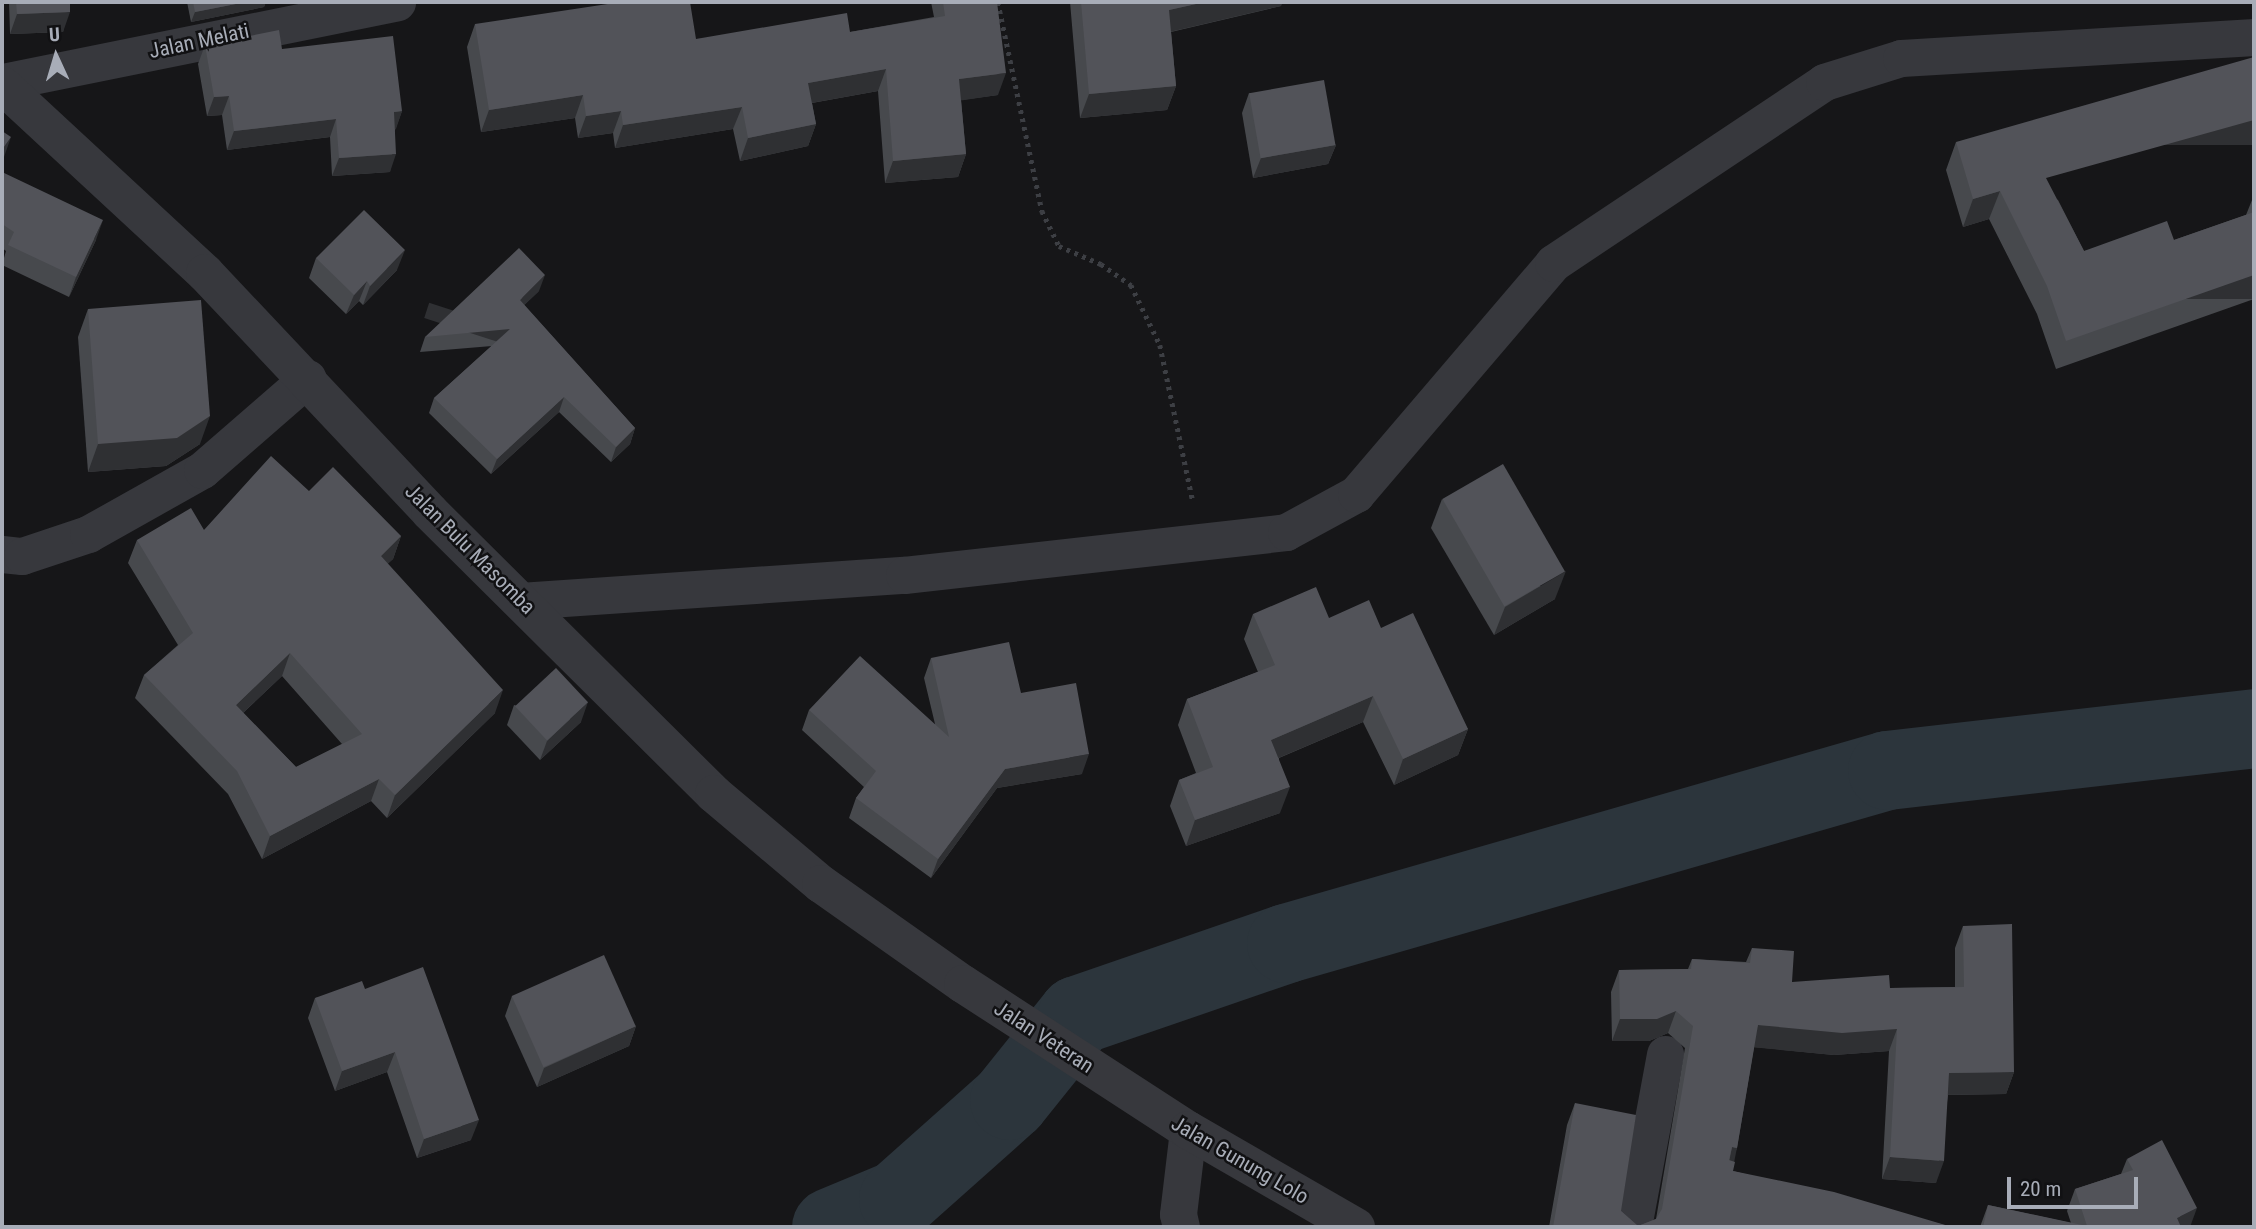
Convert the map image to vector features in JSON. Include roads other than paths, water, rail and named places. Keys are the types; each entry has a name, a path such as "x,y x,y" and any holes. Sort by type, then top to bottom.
{"street":[{"name":"Jalan Melati","path":"2,83 335,7 397,2"},
{"path":"520,601 904,575 1202,544 1286,532 1356,494 1553,263 1824,82 1901,58 2254,37"},
{"name":"Jalan Bulu Masomba","path":"2,83 205,273 308,378 430,512 714,794 821,884 963,984"},
{"path":"2,554 22,556 88,534 202,470 308,378"},
{"name":"Jalan Veteran","path":"963,984 1124,1091"},
{"path":"1633,1227 1665,1054"},
{"name":"Jalan Gunung Lolo","path":"1124,1091 1356,1227"},
{"path":"1181,1227 1178,1214 1188,1130"}],"waterway":[{"path":"831,1227 898,1199 1009,1100 1077,1015 1286,943 1887,770 2254,728"}]}
